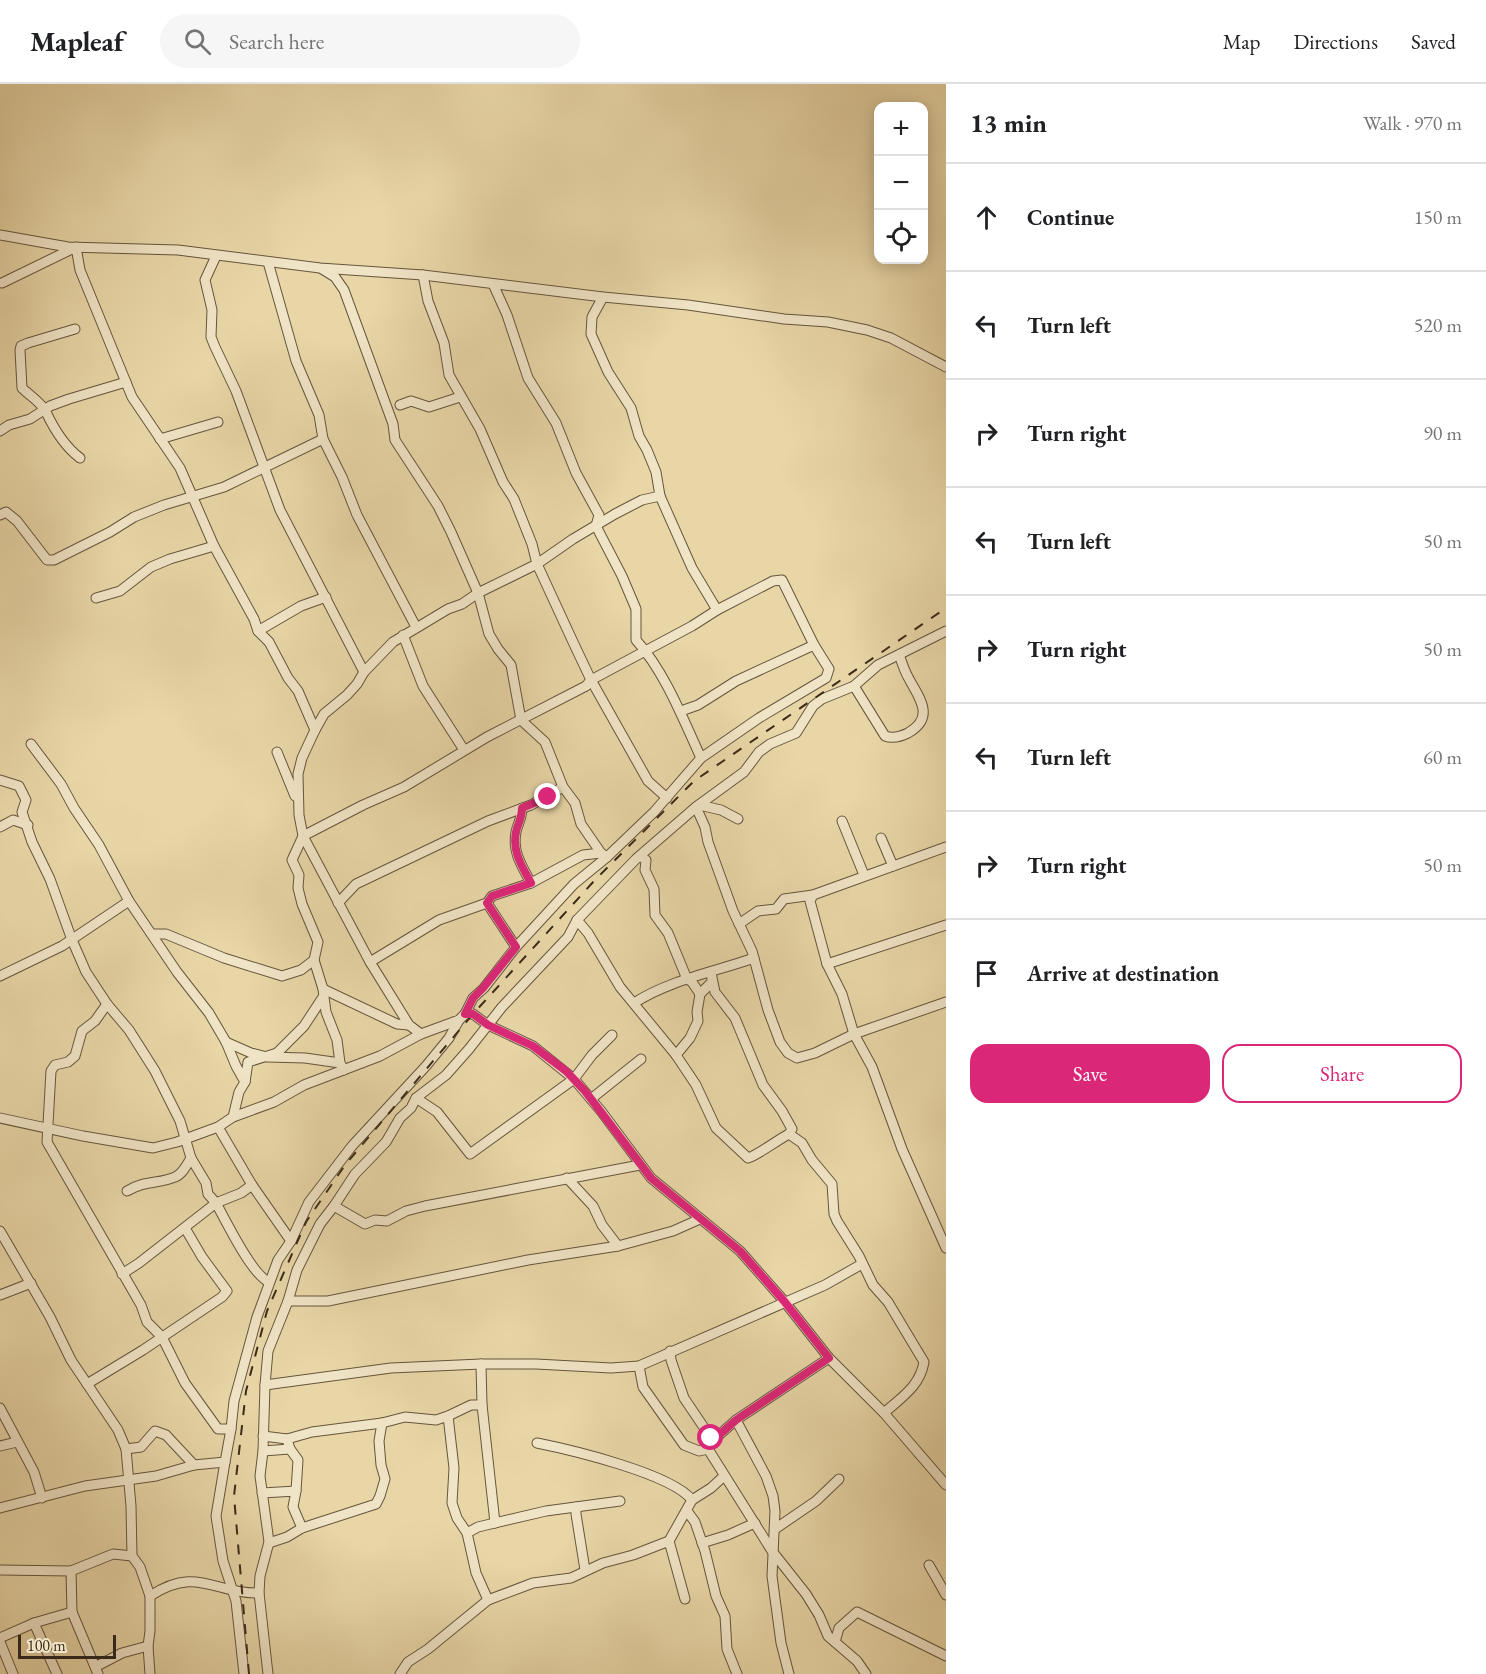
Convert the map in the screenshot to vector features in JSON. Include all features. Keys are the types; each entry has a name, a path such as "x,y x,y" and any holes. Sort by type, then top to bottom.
{"street":[{"path":"0,236 76,247 178,250 320,268 423,275 838,324 891,338 946,368"},
{"path":"2,283 76,247"},
{"path":"76,247 80,270 132,397 180,468 213,546 254,619 258,632 269,642 288,678 298,691 315,730"},
{"path":"216,256 205,280 212,310 211,337 236,391 280,510 364,672"},
{"path":"268,262 296,361 319,415 323,439 342,477 357,515 416,627"},
{"path":"320,268 335,277 344,290 389,414 396,440 438,506 478,593 489,634 511,665 521,720 545,742 564,787 574,803 581,824 603,857"},
{"path":"423,275 428,301 444,343 449,375 480,429 503,482 514,499 537,564 591,680 648,781 666,798"},
{"path":"494,284 528,378 556,423 576,473 599,515 596,526 636,609 636,640 646,651 681,711 701,758"},
{"path":"603,297 592,317 591,334 609,372 632,408 639,436 656,472 660,496 692,568 717,610"},
{"path":"75,329 28,343 21,346 20,350 22,388 45,410 48,420 64,442 80,458"},
{"path":"0,431 9,425 30,419 50,406 126,382"},
{"path":"400,405 411,401 429,407 460,397"},
{"path":"160,439 218,422"},
{"path":"0,515 6,512 17,521 47,560 54,560 110,532 134,517 164,505 224,487 323,439"},
{"path":"421,1034 409,1025 370,962 303,836 298,774 302,758 324,714 347,695 364,672 393,642 448,609 462,604 478,593 537,564 615,514 642,500 660,496"},
{"path":"96,598 120,591 158,565 213,546"},
{"path":"244,1674 236,1601 223,1561 216,1516 234,1401 243,1362 278,1260 291,1241 309,1202 325,1179 377,1117 426,1066 448,1038 473,998 574,884 666,798 701,758 759,718 826,678 829,669 814,645 782,580 773,581 717,610 692,626 591,680 586,686 464,750 404,787 303,836 292,860 299,875 298,888 302,904 318,942 314,960 337,1040 342,1067"},
{"path":"258,632 301,606 326,597"},
{"path":"268,1674 259,1593 260,1576 268,1543 260,1476 268,1352 288,1301 297,1270 320,1224 355,1174 386,1142 400,1118 411,1108 416,1098 446,1075 475,1043 530,976 568,937 577,920 603,891 697,806 744,772 759,752 770,744 796,733 813,706 822,699 854,686 878,665 946,631"},
{"path":"403,635 423,686 464,750"},
{"path":"681,711 698,705 736,681 814,645"},
{"path":"854,686 885,736 897,737 917,727 924,714 923,707 899,655"},
{"path":"31,744 61,784 99,845 129,900 177,972 209,1013 245,1082"},
{"path":"277,752 299,804"},
{"path":"0,780 19,786 26,800 22,812 32,842 50,879 86,972 107,1004 129,1030 154,1071 186,1138 191,1158 206,1183 208,1194 216,1203 254,1269 269,1282"},
{"path":"338,903 356,884 488,821 548,797 564,787"},
{"path":"697,806 721,810 738,819"},
{"path":"697,806 708,842 754,958 768,1010 780,1042 788,1053 797,1058 815,1053 854,1034 946,1002"},
{"path":"522,808 522,817 516,832 515,849 531,883"},
{"path":"0,827 13,820 28,825"},
{"path":"842,821 864,875"},
{"path":"881,838 893,866"},
{"path":"739,924 758,911 776,909 784,899 813,895 946,847"},
{"path":"370,962 439,920 487,903 492,896 531,883 583,855 603,857"},
{"path":"640,856 646,860 645,870 654,889 655,915 668,933 687,979 700,994"},
{"path":"813,895 810,901 827,964 842,994 854,1034 872,1067 902,1149 946,1248"},
{"path":"0,976 72,940 129,900"},
{"path":"487,903 516,947"},
{"path":"577,920 588,933 620,987 676,1055 696,1085 716,1128 748,1158 753,1157 765,1147 789,1134 792,1129 763,1085 735,1018 715,992 711,973"},
{"path":"827,964 946,925"},
{"path":"568,937 588,933"},
{"path":"153,934 166,934 224,958 282,976 301,970 314,960"},
{"path":"634,1003 651,992 754,958"},
{"path":"676,1055 690,1038 698,1021 700,994 712,982 711,973"},
{"path":"640,1012 651,992"},
{"path":"323,993 397,1024 409,1025"},
{"path":"226,1042 267,1057 277,1053 304,1026 323,993"},
{"path":"107,1004 95,1021 82,1031 75,1056 68,1062 55,1065 51,1071 47,1142 141,1305 147,1322 162,1337 185,1383 218,1429 231,1429"},
{"path":"0,1118 153,1148 218,1127 233,1117 274,1102 342,1067 380,1056 421,1034 473,1014 488,1025 533,1046 573,1079 651,1178 740,1251 784,1301 829,1358 884,1413 946,1485"},
{"path":"416,1098 437,1112 470,1154 573,1079 612,1035"},
{"path":"233,1117 239,1092 245,1082 248,1062 253,1059 305,1058 342,1067"},
{"path":"591,1099 641,1059"},
{"path":"218,1127 252,1185 291,1241"},
{"path":"789,1134 802,1143 812,1160 832,1184 834,1214 837,1221 859,1256 873,1285 888,1302 924,1362 922,1375 917,1383 884,1413"},
{"path":"127,1191 138,1184 175,1178 191,1158"},
{"path":"334,1206 365,1224 375,1220 387,1221 406,1211 425,1206 640,1165"},
{"path":"567,1178 593,1206 602,1225 618,1246"},
{"path":"122,1274 140,1263 216,1203 241,1193 252,1185"},
{"path":"288,1301 328,1301 528,1260 618,1246 673,1231 700,1219"},
{"path":"87,1384 222,1298 227,1291 202,1257 185,1228"},
{"path":"0,1231 72,1360 118,1430 126,1449 132,1556 140,1567 150,1596 148,1646 150,1674"},
{"path":"265,1386 391,1368 481,1364 610,1368 639,1366 825,1285 862,1264"},
{"path":"0,1295 31,1283"},
{"path":"670,1351 684,1398 711,1438 708,1449 724,1476 772,1551 806,1594 828,1636 858,1661 866,1674"},
{"path":"711,1438 718,1436 736,1420 829,1358"},
{"path":"481,1364 482,1405 495,1523"},
{"path":"639,1366 643,1387 684,1445 699,1451 708,1449"},
{"path":"263,1436 287,1438 312,1432 382,1423 405,1417 436,1420 471,1405 482,1405"},
{"path":"0,1408 34,1472 42,1498"},
{"path":"448,1416 454,1468 453,1503 457,1518 467,1533 476,1573 488,1600"},
{"path":"736,1420 766,1476 773,1496 775,1529 772,1576 781,1643 789,1674"},
{"path":"268,1543 287,1537 302,1528 376,1504 385,1479 379,1441 382,1423"},
{"path":"126,1449 141,1447 155,1431 166,1435 194,1465"},
{"path":"287,1438 290,1449 297,1460 293,1507 302,1528"},
{"path":"0,1446 17,1442"},
{"path":"537,1443 569,1449 654,1476 685,1491 692,1500"},
{"path":"263,1451 290,1449"},
{"path":"0,1508 85,1486 156,1476 194,1465 225,1462"},
{"path":"400,1674 408,1662 428,1649 488,1600 533,1583 571,1578 585,1570 669,1541 692,1500 724,1476"},
{"path":"775,1529 816,1500 839,1479"},
{"path":"262,1493 296,1491"},
{"path":"467,1533 478,1527 495,1523 620,1501"},
{"path":"576,1507 585,1570"},
{"path":"687,1511 695,1522 716,1596 725,1616 727,1649 737,1674"},
{"path":"702,1542 728,1535 755,1523"},
{"path":"669,1541 685,1599"},
{"path":"0,1570 71,1571 112,1554 132,1556"},
{"path":"928,1565 946,1595"},
{"path":"71,1571 72,1612 96,1670 122,1653 148,1646"},
{"path":"150,1596 175,1584 200,1581 243,1593 259,1593"},
{"path":"13,1674 0,1640 34,1623 72,1612"},
{"path":"835,1642 839,1628 857,1612 946,1656"},
{"path":"34,1623 57,1674"}],"railway":[{"path":"249,1674 234,1496 246,1391 267,1311 306,1222 345,1165 473,1014 595,880 694,781 946,608"}],"route":[{"path":"548,797 522,808 522,817 516,832 515,849 531,883 492,896 487,903 516,947 473,998 465,1014 473,1014 488,1025 533,1046 566,1071 601,1111 651,1178 740,1251 784,1301 829,1358 736,1420 724,1432 711,1438"}]}
